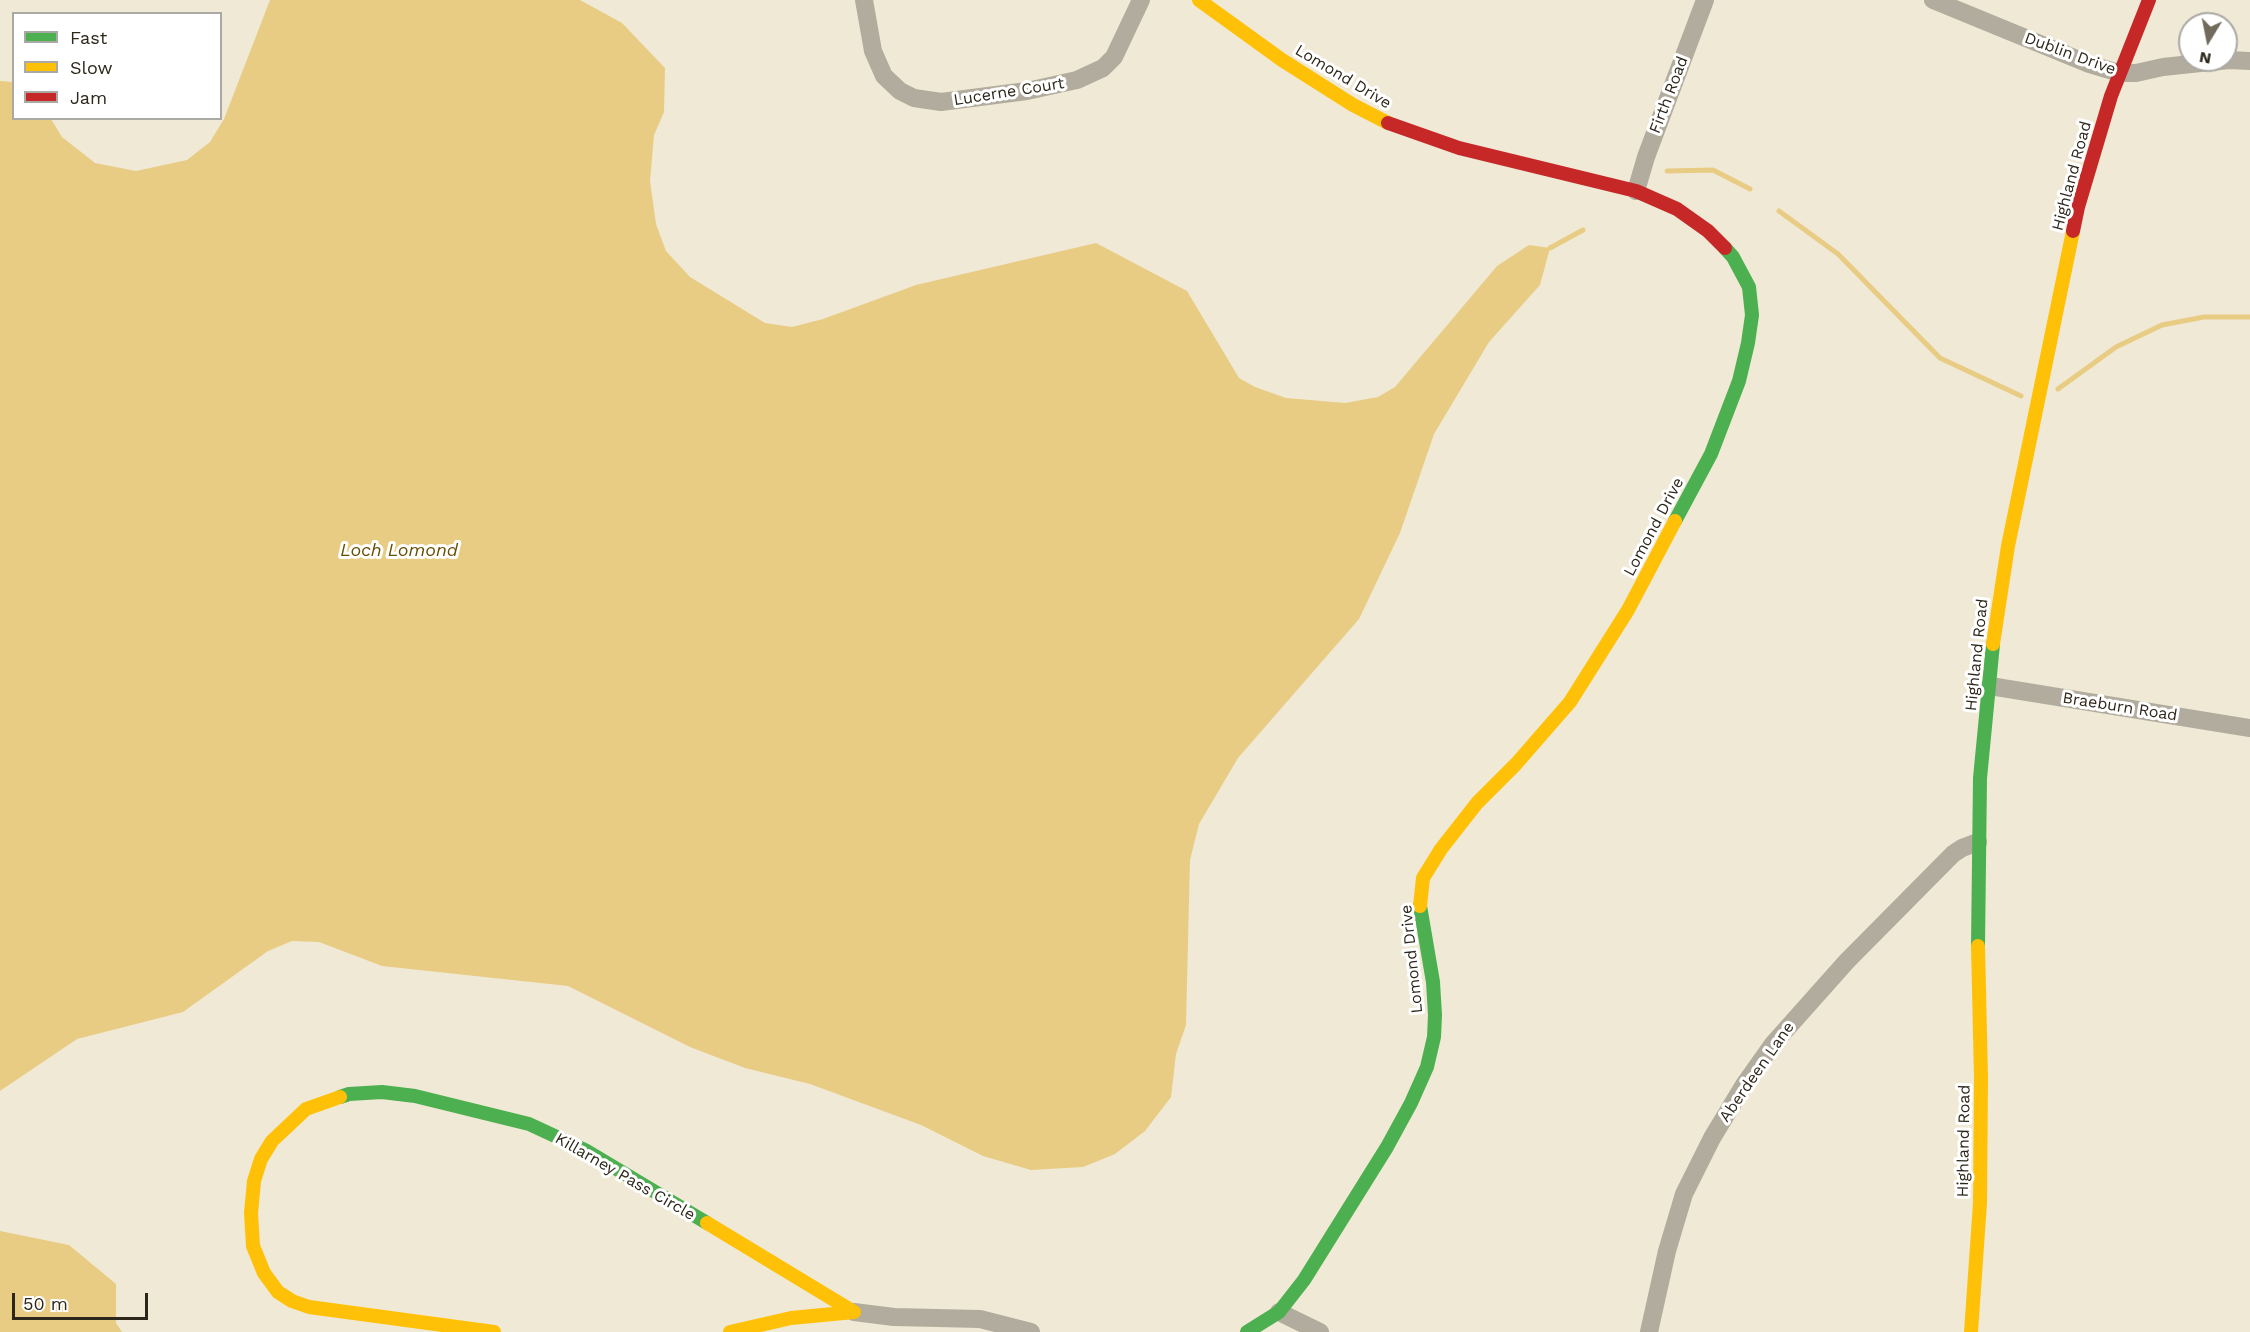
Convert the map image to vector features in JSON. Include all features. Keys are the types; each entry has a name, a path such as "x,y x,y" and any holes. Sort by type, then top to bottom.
{"street":[{"name":"Lucerne Court","path":"864,0 873,51 885,76 900,91 914,98 941,102 1027,91 1077,80 1103,68 1114,57 1142,0"},
{"name":"Lomond Drive","path":"1199,0 1282,60 1353,105 1386,122 1460,148 1636,191 1685,215 1708,231 1733,257 1749,288 1752,315 1739,381 1711,454 1628,610 1570,702 1516,764 1477,802 1441,849 1423,878 1420,905 1433,982 1435,1015 1434,1037 1427,1067 1411,1103 1382,1156 1328,1243 1279,1312"},
{"name":"Firth Road","path":"1636,191 1646,157 1705,0"},
{"name":"Dublin Drive","path":"1933,0 2089,64 2120,73 2136,73 2163,67 2229,60 2250,60"},
{"name":"Highland Road","path":"1971,1332 1977,1281 1980,1203 1978,842 1980,778 1994,630 2008,546 2078,207 2120,73 2149,0"},
{"name":"Braeburn Road","path":"1990,686 2250,728"},
{"name":"Aberdeen Lane","path":"1649,1332 1667,1251 1684,1194 1712,1138 1744,1085 1773,1044 1847,961 1953,855 1962,848 1978,842"},
{"name":"Killarney Pass Circle","path":"494,1332 309,1307 292,1301 278,1292 264,1273 253,1246 251,1213 254,1181 261,1159 272,1141 306,1110 349,1094 382,1092 415,1096 529,1124 585,1150 854,1312"},
{"name":"Killarney Pass Circle","path":"730,1332 791,1318 854,1312 894,1317 980,1319 1031,1332"},
{"path":"1247,1332 1279,1312 1320,1332"}],"water":[{"name":"Loch Lomond","path":"270,0 580,0 622,23 665,68 664,112 654,135 650,181 656,224 666,251 690,277 765,323 792,327 823,319 916,285 1096,243 1187,291 1239,378 1255,387 1286,398 1345,403 1378,397 1395,387 1497,266 1529,245 1550,248 1540,285 1489,342 1434,434 1400,533 1359,619 1238,758 1199,824 1190,860 1186,1025 1176,1054 1171,1097 1145,1131 1115,1154 1083,1167 1031,1170 983,1156 921,1125 810,1084 745,1068 690,1047 568,986 382,966 319,942 292,941 268,951 183,1012 77,1039 0,1091 0,81 12,82 12,120 52,120 62,137 95,163 136,171 187,160 210,142 224,119"},
{"path":"0,1231 69,1245 116,1284 116,1323 122,1332 0,1332"}],"waterway":[{"path":"1667,171 1713,170 1750,189"},
{"path":"1779,211 1838,254 1940,358 2021,396"},
{"path":"1550,248 1583,230"},
{"path":"2058,389 2116,347 2162,325 2204,317 2250,317"}],"traffic: fast":[{"path":"1675,521 1711,454 1739,381 1748,343 1752,315 1749,287 1733,257 1725,248"},
{"path":"1978,946 1980,778 1993,644"},
{"path":"1247,1332 1279,1312 1304,1280 1387,1147 1427,1067 1434,1037 1435,1015 1433,982 1420,906"},
{"path":"340,1097 349,1094 382,1092 415,1096 529,1124 585,1150 707,1223"}],"traffic: slow":[{"path":"1199,0 1282,60 1353,105 1388,123"},
{"path":"1993,644 2008,546 2073,231"},
{"path":"1420,906 1423,878 1441,849 1477,803 1516,764 1570,702 1628,610 1675,521"},
{"path":"1971,1332 1980,1203 1981,1078 1978,946"},
{"path":"340,1097 306,1109 272,1141 261,1159 254,1181 251,1213 253,1246 264,1273 278,1292 292,1301 309,1307 494,1332"},
{"path":"707,1223 854,1312 791,1318 730,1332"}],"traffic: jam":[{"path":"2073,231 2111,96 2149,0"},
{"path":"1388,123 1459,148 1636,191 1677,209 1708,231 1725,248"}]}
